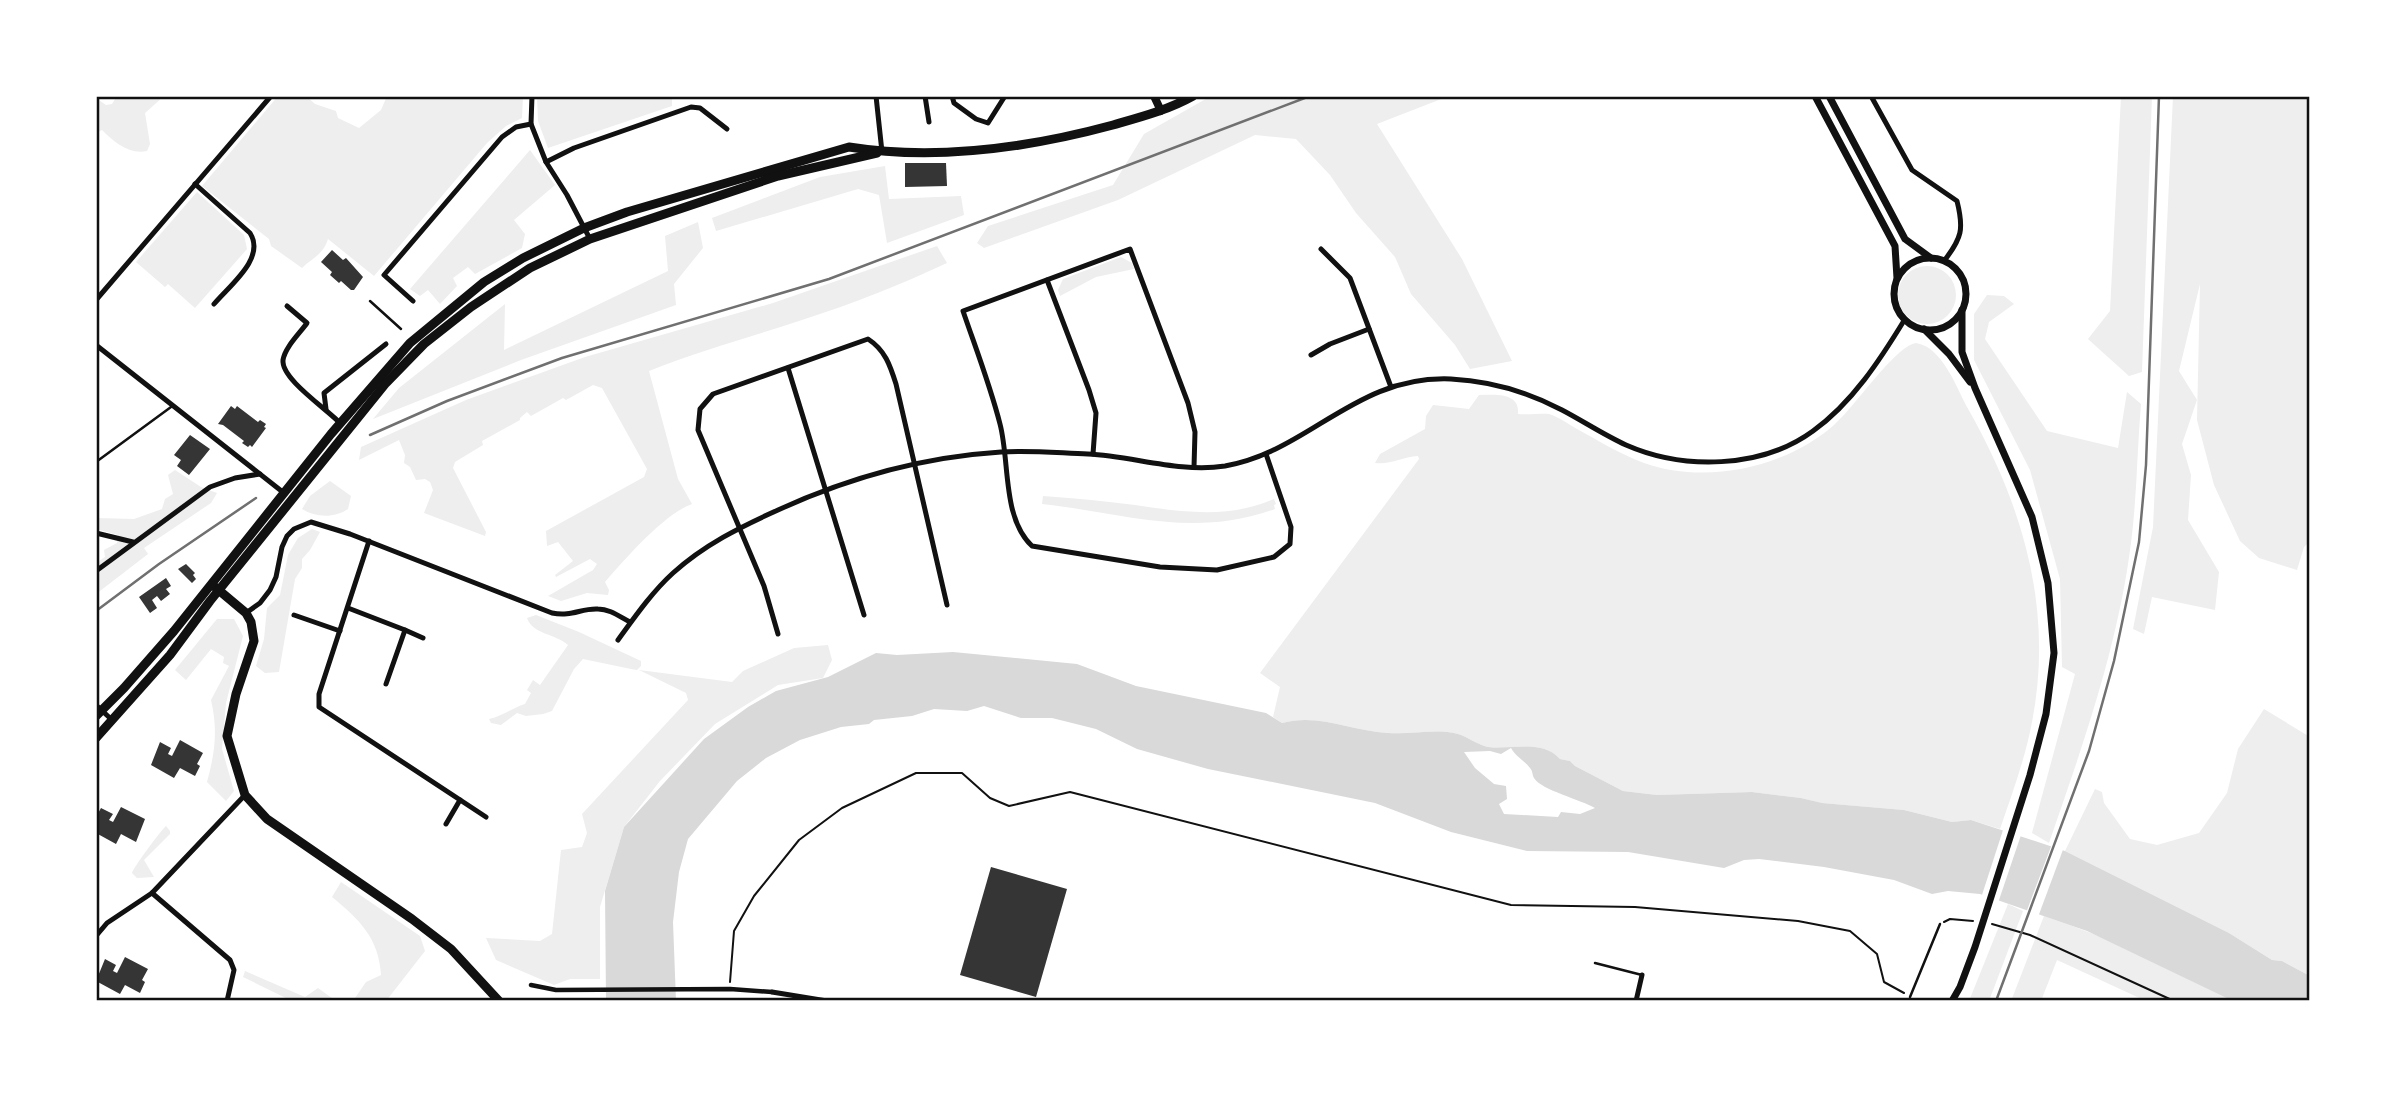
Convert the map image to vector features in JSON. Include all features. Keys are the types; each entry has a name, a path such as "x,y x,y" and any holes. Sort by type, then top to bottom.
{"main road":[{"path":"1153,96 1161,111"},
{"path":"98,710 124,688 215,586 410,343 484,282 523,258 584,228 627,212 849,147 882,152 997,149 1069,137 1161,111 1193,96"},
{"path":"345,427 405,362 438,331 498,286 530,268 590,239 778,176 882,152"},
{"path":"215,586 246,613 251,622 254,641 236,694 227,736 244,795 267,819 451,949 499,1001"},
{"path":"96,738 170,655 215,586"}],"street":[{"path":"96,300 271,96"},
{"path":"532,96 531,124 546,162 590,239"},
{"path":"876,96 882,152"},
{"path":"925,96 929,122"},
{"path":"952,96 954,103 976,118 988,122 1005,96"},
{"path":"1815,96 1895,246 1897,278 1894,289 1898,311 1914,326 1936,329 1946,326 1962,310"},
{"path":"1829,96 1905,239 1931,258 1954,267 1961,276 1965,287 1962,352 2032,517 2048,583 2054,653 2046,714 2030,775 1975,947 1952,1001"},
{"path":"1871,96 1912,170 1957,201 1962,223 1957,244 1944,261"},
{"path":"546,162 573,148 691,107 699,108 727,129"},
{"path":"414,301 384,275 502,137 516,127 531,124"},
{"path":"195,184 250,233 255,241 251,260 214,304"},
{"path":"1194,467 1195,432 1188,403 1130,248 963,311 1002,428 1006,472 1017,526 1032,546 1160,567 1217,570 1274,557 1290,544 1291,527 1266,454"},
{"path":"1321,249 1350,278 1391,387"},
{"path":"1897,278 1911,263 1931,258"},
{"path":"1047,280 1090,390 1096,413 1093,454"},
{"path":"287,306 307,323 285,352 285,371 303,391 345,427"},
{"path":"618,640 670,575 701,551 739,528 825,488 913,463 1004,452 1093,454 1168,466 1222,466 1266,454 1364,397 1411,381 1452,379 1499,385 1540,399 1626,445 1663,457 1686,461 1726,462 1779,449 1811,432 1833,414 1863,381 1905,320"},
{"path":"1311,355 1329,344 1369,329"},
{"path":"1924,329 1949,354 1975,388"},
{"path":"778,634 764,586 698,430 700,409 713,394 868,339 880,347 896,384 947,605"},
{"path":"326,409 324,393 386,344"},
{"path":"96,345 288,496"},
{"path":"788,368 864,615"},
{"path":"96,571 210,487 235,478 260,474"},
{"path":"246,613 260,603 270,590 287,536 294,529 311,522 321,523 369,541 536,607 566,616 598,609 610,611 630,622"},
{"path":"96,533 133,542"},
{"path":"369,541 318,694 319,707 486,817"},
{"path":"348,608 423,638"},
{"path":"294,615 340,631"},
{"path":"386,684 405,631"},
{"path":"98,710 112,720"},
{"path":"96,936 107,923 152,892 244,795"},
{"path":"446,824 460,800"},
{"path":"152,892 230,960 234,970 227,1001"},
{"path":"1636,1001 1642,975"},
{"path":"531,985 556,990 730,989 772,992 827,1001"}],"lane":[{"path":"370,301 401,329"},
{"path":"96,462 174,405"},
{"path":"1910,997 1940,924"},
{"path":"1595,963 1642,975"}],"path":[{"path":"730,989 734,932 754,896 799,839 842,808 916,773 962,773 990,798 1009,806 1070,792 1511,905 1635,907 1798,921 1850,931 1877,954 1884,982 1910,997"},
{"path":"1940,924 1950,919 1973,921"},
{"path":"1985,922 2030,935 2174,1001"}],"shaded area":[{"path":"117,96 164,96 145,113 150,144 147,151 128,149 102,130 96,133 96,98 106,105 112,104"},
{"path":"278,96 306,96 315,104 336,111 338,118 359,128 381,110 387,96 523,96 522,118 506,126 487,143 374,276 328,239 320,253 302,268 271,246 269,239 202,186"},
{"path":"537,96 672,96 672,106 548,148 538,121"},
{"path":"1211,96 1449,96 1377,124 1462,259 1512,361 1470,369 1455,345 1411,294 1395,257 1356,213 1330,175 1296,139 1255,135 1118,200 984,248 977,243 988,226 1113,185 1144,134"},
{"path":"2121,96 2152,96 2142,372 2129,376 2088,339 2110,311"},
{"path":"2173,96 2310,96 2310,541 2304,547 2297,570 2259,558 2240,541 2214,485 2197,420 2200,284 2179,371 2197,400 2182,444 2191,475 2188,520 2219,572 2215,610 2152,597 2144,634 2133,629 2153,527"},
{"path":"530,150 555,185 514,220 525,234 522,248 475,274 468,267 453,278 457,286 440,304 428,290 420,296 410,289"},
{"path":"885,166 889,199 961,196 964,215 887,243 879,195 858,189 716,231 712,218 820,177"},
{"path":"197,192 244,235 247,249 195,308 168,284 165,287 136,262"},
{"path":"698,222 703,248 674,284 676,305 521,360 373,419 399,388 505,304 504,350 668,271 665,236"},
{"path":"937,246 947,263 912,279 839,307 649,371 678,479 692,504 657,527 623,562 605,582 608,595 587,593 561,601 548,596 593,570 597,564 590,559 556,577 555,575 573,561 558,542 547,546 546,531 644,477 647,469 602,388 593,385 531,416 527,412 520,420 482,441 483,445 455,462 453,468 486,532 485,536 424,513 433,490 430,482 425,479 416,480 410,467 404,463 405,455 399,440 359,460 361,447 466,400 585,357 773,303"},
{"path":"1121,257 1132,263 1134,269 1096,277 1060,296 1058,290 1063,279"},
{"path":"1927,266 1938,268 1951,279 1956,295 1954,306 1943,319 1927,324 1916,322 1903,311 1898,295 1900,284 1911,271"},
{"path":"1987,295 2004,296 2014,304 1989,322 1985,339 2047,431 2118,448 2127,392 2141,404 2133,526 2117,620 2086,732 2049,843 2032,833 2075,674 2062,667 2060,579 2030,470 1974,360 1974,314"},
{"path":"1916,343 1925,346 1941,359 1987,444 2018,520 2036,599 2038,680 2032,722 2022,763 2000,829 1971,820 1952,822 1904,810 1821,803 1752,792 1657,795 1623,791 1570,761 1536,747 1488,747 1450,732 1374,732 1322,721 1296,720 1282,723 1273,717 1280,687 1260,673 1419,459 1418,456 1375,463 1380,454 1425,429 1426,416 1433,405 1469,409 1479,395 1505,396 1515,402 1518,414 1553,415 1626,456 1644,463 1668,469 1718,472 1769,462 1814,440 1842,417 1897,355"},
{"path":"175,470 201,487 217,493 211,503 144,548 148,554 96,594 96,563 105,557 104,550 117,543 118,535 96,529 96,518 134,519 162,509 165,499 173,494 168,475"},
{"path":"330,481 351,496 348,509 325,516 302,509 310,496"},
{"path":"1043,496 1205,512 1240,509 1274,499 1276,504 1275,509 1245,518 1187,523 1042,504"},
{"path":"312,529 320,532 302,559 302,568 295,579 279,672 265,673 256,666 264,639 267,608 280,595 288,555 298,538"},
{"path":"536,615 641,661 641,666 637,670 583,659 574,669 552,711 526,716 517,713 501,725 491,723 489,719 525,704 531,693 527,690 533,680 540,685 568,645 534,627 527,618"},
{"path":"217,619 234,619 243,636 226,703 222,749 234,791 226,801 207,782 215,741 211,700 229,666 223,663 224,657 211,649 186,680 175,670"},
{"path":"828,645 832,660 823,678 778,685 715,724 660,781 624,827 600,907 600,979 570,979 554,985 496,960 486,938 540,941 552,934 561,850 582,847 587,833 582,814 688,700 686,693 639,670 732,682 743,671 794,648"},
{"path":"953,652 1077,664 1136,686 1266,713 1282,723 1309,720 1374,732 1450,732 1488,747 1536,747 1570,761 1623,791 1657,795 1752,792 1822,803 1904,810 1952,822 1971,820 2065,851 2229,933 2272,960 2282,961 2310,976 2310,1001 2233,1001 2087,931 1980,894 1948,891 1932,894 1894,880 1759,859 1744,860 1724,868 1628,852 1527,851 1451,832 1375,803 1208,769 1137,749 1096,729 1052,718 1021,718 984,706 967,711 934,709 912,716 841,727 800,740 766,758 737,781 688,839 679,872 673,922 676,1001 606,1001 605,891 624,827 704,739 748,707 776,691 828,677 876,653 897,655","holes":["1511,748 1531,769 1538,782 1595,808 1580,814 1561,812 1558,817 1504,814 1499,804 1507,799 1506,786 1494,784 1475,768 1464,752 1490,751 1501,754"]},
{"path":"2264,709 2310,737 2310,976 2282,961 2272,960 2229,933 2065,851 2095,789 2102,792 2104,803 2130,839 2157,845 2199,833 2227,793 2238,749"},
{"path":"166,826 170,834 144,860 154,877 137,878 132,873"},
{"path":"341,882 420,936 425,951 386,1001 353,1001 366,982 381,975 376,950 366,930 332,897"},
{"path":"2008,904 2023,911 1989,1001 1969,1001"},
{"path":"2044,916 2141,954 2233,1001 2146,1001 2057,960 2041,1001 2011,1001"},
{"path":"245,971 305,997 318,988 336,1001 292,1001 243,977"}],"pier":[{"path":"2004,827 2022,832 1998,903 1981,898"},
{"path":"2052,844 2064,847 2038,917 2026,913"}],"building":[{"path":"905,163 946,163 947,186 905,187"},
{"path":"332,250 343,260 346,258 363,277 354,290 341,281 339,283 321,262"},
{"path":"231,406 235,409 237,406 258,422 260,420 266,424 252,447 242,443 244,441 218,424"},
{"path":"190,435 210,449 189,475 177,466 181,460 174,455"},
{"path":"186,564 195,573 193,575 196,579 192,583 178,569"},
{"path":"166,578 171,586 166,589 170,594 161,601 157,596 152,600 157,608 150,613 139,597"},
{"path":"180,740 203,753 195,776 180,768 174,778 151,765 160,742 171,748 168,754 172,756"},
{"path":"121,807 145,819 136,842 121,834 116,844 96,833 96,817 101,808 113,814 109,820 113,822"},
{"path":"991,867 1067,889 1036,997 960,975"},
{"path":"125,957 148,969 142,980 145,982 140,993 125,985 120,994 96,981 105,959 116,965 113,971 117,973"}],"railway":[{"path":"370,435 447,401 562,358 829,279 1310,96"},
{"path":"1996,1001 2089,751 2114,661 2139,542 2146,465 2159,96"},
{"path":"96,611 256,498"}]}
